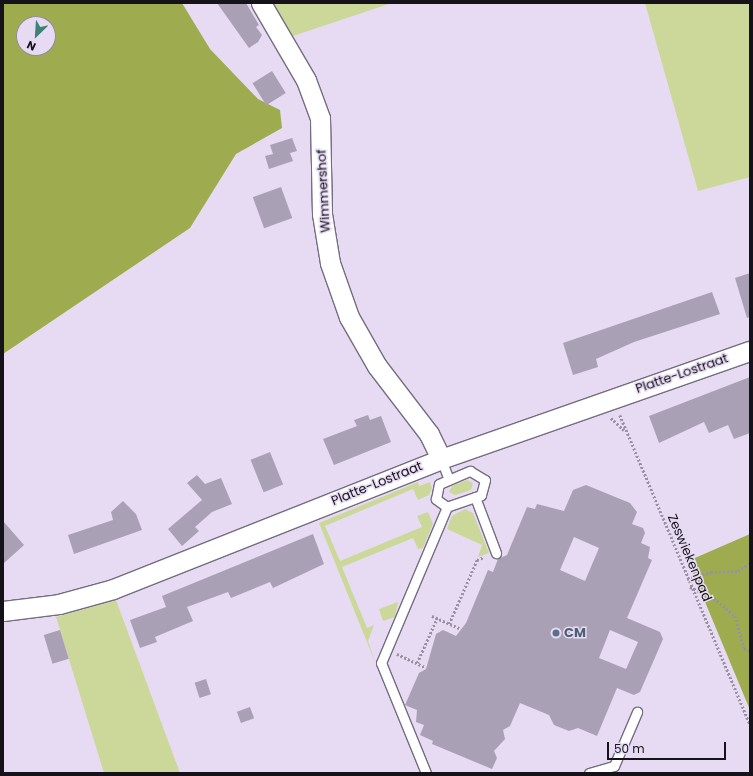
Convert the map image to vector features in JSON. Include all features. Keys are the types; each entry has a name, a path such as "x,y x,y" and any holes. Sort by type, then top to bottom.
{"street":[{"name":"Wimmershof","path":"261,3 306,80 320,118 323,221 330,263 348,317 377,366 429,434 441,459"},
{"name":"Platte-Lostraat","path":"3,610 59,604 113,589 441,459 610,404 750,351"}],"lane":[{"path":"441,459 449,480"},
{"path":"426,773 381,663 447,507 475,497 486,488 485,480 478,474 470,472 439,484 436,490 436,499 447,507"},
{"path":"475,497 496,553"},
{"path":"589,773 614,766 637,712"}],"path":[{"name":"Zeswiekenpad","path":"610,404 624,430 750,724"},
{"path":"610,404 624,430"},
{"path":"449,624 476,560"},
{"path":"687,579 738,571 750,563"},
{"path":"690,586 714,598 735,616 742,643 750,652"},
{"path":"432,616 458,628"},
{"path":"417,663 437,618"},
{"path":"387,650 425,667"}],"green space":[{"path":"3,3 182,3 210,49 258,99 280,110 282,128 236,154 190,228 3,354"},
{"path":"267,3 392,3 293,36"},
{"path":"645,3 750,3 750,177 698,191"},
{"path":"467,480 473,483 471,490 455,495 449,492 452,486"},
{"path":"418,482 419,486 430,482 432,488 429,495 418,500 413,489 325,526 340,561 422,527 417,516 428,512 433,524 423,548 418,549 413,538 342,567 367,628 374,625 368,641 375,662 319,523"},
{"path":"465,509 473,513 489,553 478,557 482,545 447,529 452,516"},
{"path":"750,534 750,710 688,561"},
{"path":"116,600 180,773 104,773 56,617"},
{"path":"398,602 395,617 383,621 379,609"}],"building":[{"path":"217,3 246,3 259,25 256,27 262,35 258,42 249,48"},
{"path":"272,71 286,93 266,105 252,83"},
{"path":"292,138 297,151 290,153 293,161 269,169 265,156 273,154 270,145"},
{"path":"281,187 292,218 264,228 253,197"},
{"path":"750,273 750,317 747,318 735,278"},
{"path":"712,292 720,314 634,342 596,359 598,367 573,375 563,343"},
{"path":"750,377 750,433 734,439 728,425 709,433 704,422 659,443 649,416"},
{"path":"368,415 370,420 381,416 391,442 334,465 323,439 357,426 354,420"},
{"path":"270,452 283,484 264,492 251,460"},
{"path":"197,475 205,484 221,478 232,504 212,512 195,527 199,531 182,546 168,529 202,500 187,483"},
{"path":"586,485 630,503 637,512 632,524 643,528 645,533 641,543 650,547 648,558 652,560 627,618 660,632 663,639 640,692 634,695 617,688 597,736 578,728 569,731 554,725 549,715 520,703 510,726 503,730 505,739 494,751 497,758 492,769 432,744 433,741 420,735 424,725 416,722 417,710 405,705 419,673 426,669 436,634 443,630 456,636 466,623 488,570 493,572 498,559 507,555 527,507 535,509 537,504 564,511 573,490","holes":["574,537 599,548 585,581 560,570","610,630 638,642 626,669 599,658"]},
{"path":"123,501 136,514 142,530 74,554 68,535 113,520 111,512"},
{"path":"3,521 24,545 3,564"},
{"path":"313,534 324,564 273,588 270,582 231,598 228,592 187,607 193,621 155,637 157,642 140,648 130,620 166,607 162,596"},
{"path":"60,630 69,659 53,664 44,635"},
{"path":"206,679 211,694 200,698 195,683"},
{"path":"250,707 254,718 241,723 237,712"}],"place":[{"name":"CM","path":"556,633"}]}
